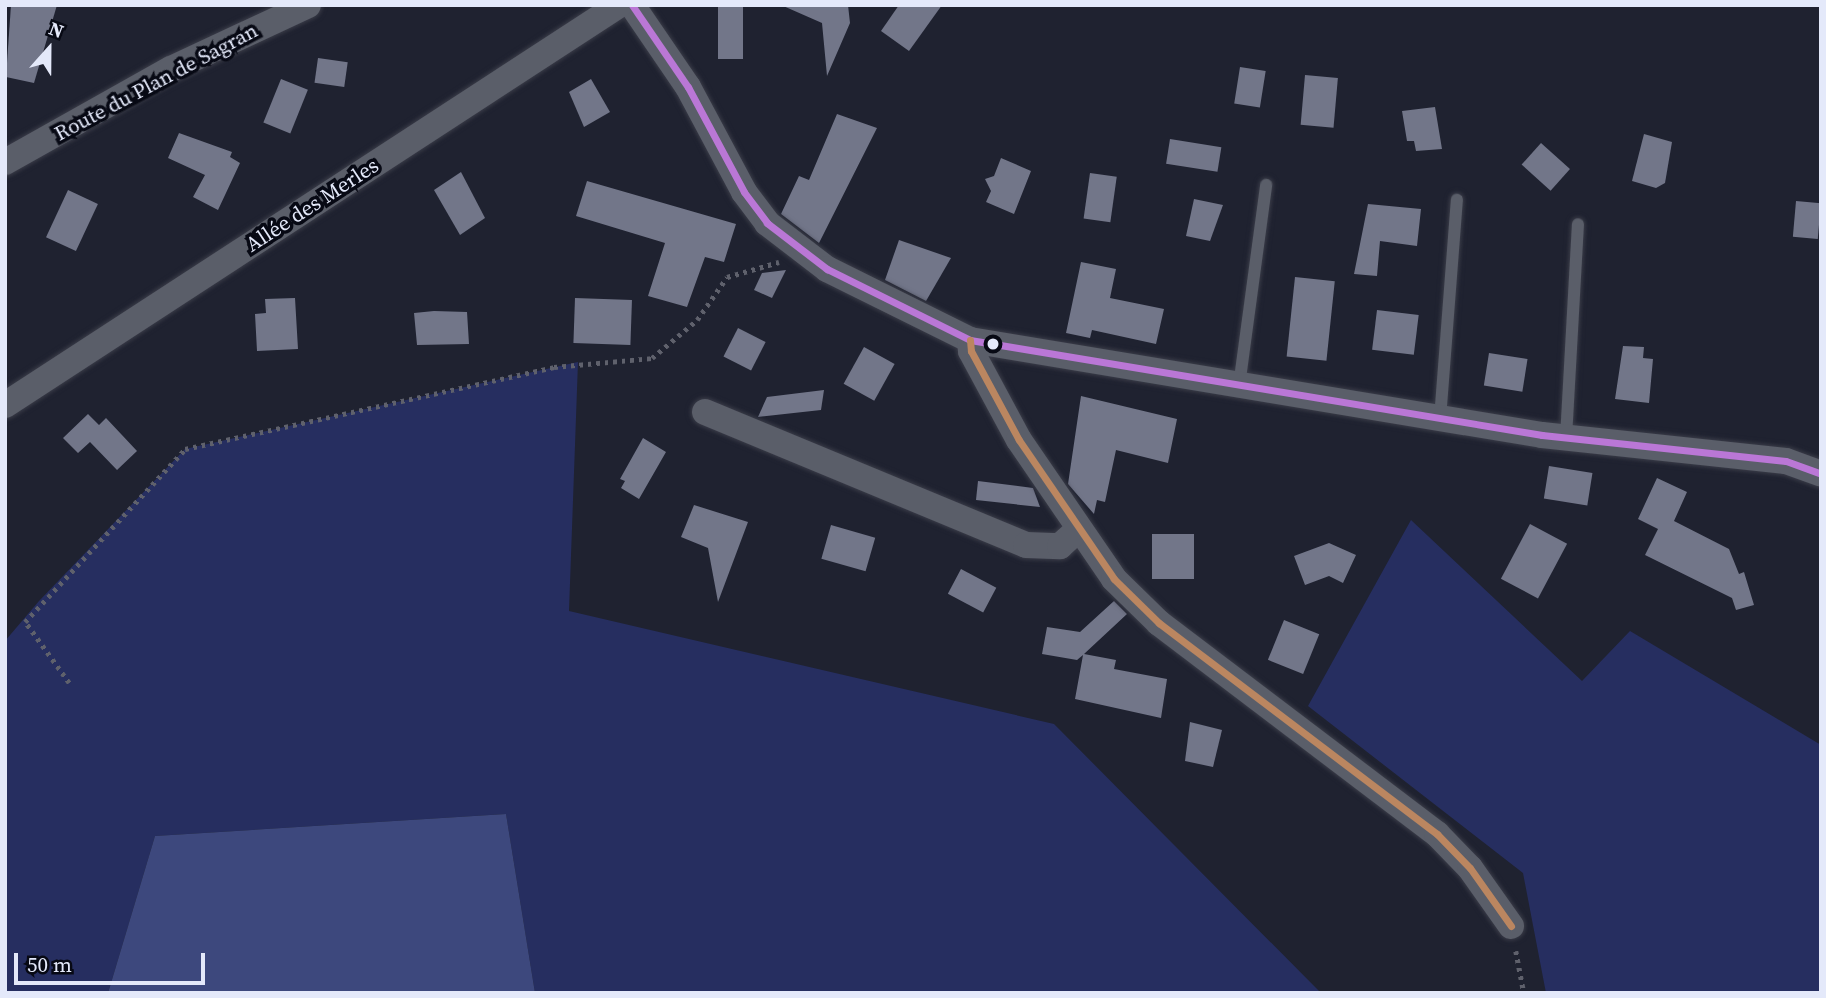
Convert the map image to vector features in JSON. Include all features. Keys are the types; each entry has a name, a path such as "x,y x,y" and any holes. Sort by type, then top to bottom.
{"street":[{"name":"Route du Plan de Sagran","path":"5,162 171,69 308,5"},
{"path":"630,6 688,87 744,192 767,223 807,254 882,300 970,340 1239,388 1566,438 1786,461 1821,474"},
{"name":"Allée des Merles","path":"5,405 630,6"},
{"path":"970,340 971,351 1019,440 1114,579 1159,624 1437,834 1470,868 1511,926"},
{"path":"705,412 1026,545 1060,546 1078,530"}],"lane":[{"path":"1239,388 1266,185"},
{"path":"1440,419 1457,200"},
{"path":"1566,438 1578,223"}],"path":[{"path":"69,682 25,622 186,449 554,367 652,358 697,320 727,277 807,254"},
{"path":"1511,926 1524,993"}],"shaded area":[{"path":"578,362 569,611 1054,724 1321,993 535,993 506,814 155,836 108,993 5,993 5,641 39,601 185,449"},
{"path":"1411,520 1582,681 1630,631 1821,745 1821,993 1546,993 1523,873 1308,706"},
{"path":"506,814 535,993 108,993 155,836"}],"building":[{"path":"11,5 57,5 34,83 6,77"},
{"path":"718,5 743,5 743,59 718,59"},
{"path":"781,5 848,5 850,23 827,76 822,23"},
{"path":"899,5 942,5 909,51 881,31"},
{"path":"318,58 348,62 344,87 315,83"},
{"path":"1240,67 1266,71 1260,108 1234,104"},
{"path":"1305,75 1338,78 1334,128 1301,125"},
{"path":"281,79 308,90 290,133 263,123"},
{"path":"591,79 610,112 584,127 569,92"},
{"path":"1435,107 1442,149 1416,151 1414,141 1407,141 1402,111"},
{"path":"837,114 877,128 819,243 781,214 799,176 809,180"},
{"path":"179,133 232,152 230,157 240,163 218,210 193,197 205,175 168,158"},
{"path":"1644,134 1672,142 1665,183 1656,188 1632,181"},
{"path":"1170,139 1221,147 1217,172 1166,164"},
{"path":"1541,143 1570,169 1551,191 1522,165"},
{"path":"1001,158 1031,171 1014,214 986,202 991,191 985,179 994,176"},
{"path":"461,172 485,218 460,235 434,190"},
{"path":"1090,173 1117,177 1110,222 1084,219"},
{"path":"587,181 736,224 724,262 705,257 687,307 648,296 665,243 576,216"},
{"path":"68,190 98,204 76,251 46,237"},
{"path":"1194,199 1223,205 1210,241 1186,236"},
{"path":"1796,201 1821,203 1818,239 1793,237"},
{"path":"1368,204 1421,209 1417,246 1380,241 1377,276 1354,274"},
{"path":"899,240 951,258 926,301 885,280"},
{"path":"1081,262 1116,269 1110,298 1164,309 1156,344 1092,330 1090,338 1066,333"},
{"path":"786,270 772,298 754,290 762,273"},
{"path":"1295,277 1335,281 1326,361 1287,357"},
{"path":"295,298 298,349 257,351 255,314 266,313 265,299"},
{"path":"575,298 632,300 630,345 573,343"},
{"path":"1377,310 1419,315 1414,355 1372,350"},
{"path":"467,312 469,344 417,345 414,313"},
{"path":"738,328 766,342 751,371 723,357"},
{"path":"1623,346 1644,347 1643,358 1653,359 1649,403 1615,399"},
{"path":"864,347 895,364 874,401 844,384"},
{"path":"1489,353 1528,359 1522,392 1484,386"},
{"path":"824,390 821,410 758,417 767,397"},
{"path":"1081,396 1177,419 1168,463 1116,450 1105,502 1097,500 1094,514 1068,484"},
{"path":"88,414 99,425 106,418 137,451 117,470 90,442 78,453 63,438"},
{"path":"643,438 666,452 639,499 621,488 625,481 620,479"},
{"path":"1549,466 1592,473 1587,505 1544,499"},
{"path":"1657,478 1687,492 1674,521 1729,549 1739,574 1744,572 1754,605 1736,610 1732,598 1645,555 1658,529 1638,519"},
{"path":"978,481 1033,488 1040,507 976,500"},
{"path":"694,505 748,522 718,602 708,548 681,537"},
{"path":"1530,524 1567,544 1538,598 1501,579"},
{"path":"831,525 875,538 866,571 821,559"},
{"path":"1152,534 1194,534 1194,579 1152,579"},
{"path":"1329,543 1356,555 1343,583 1329,576 1305,585 1294,556"},
{"path":"961,569 996,588 983,613 948,594"},
{"path":"1114,601 1127,614 1084,654 1116,660 1114,669 1167,679 1161,718 1075,699 1083,655 1077,660 1042,654 1047,627 1080,632"},
{"path":"1284,620 1319,634 1303,674 1268,660"},
{"path":"1190,722 1222,730 1213,767 1185,761"}],"transit line":[{"path":"632,5 688,87 744,192 767,223 827,269 970,340 1542,435 1786,461 1821,474"},
{"path":"970,340 971,351 1019,440 1114,579 1159,623 1437,834 1470,868 1511,926"}]}
